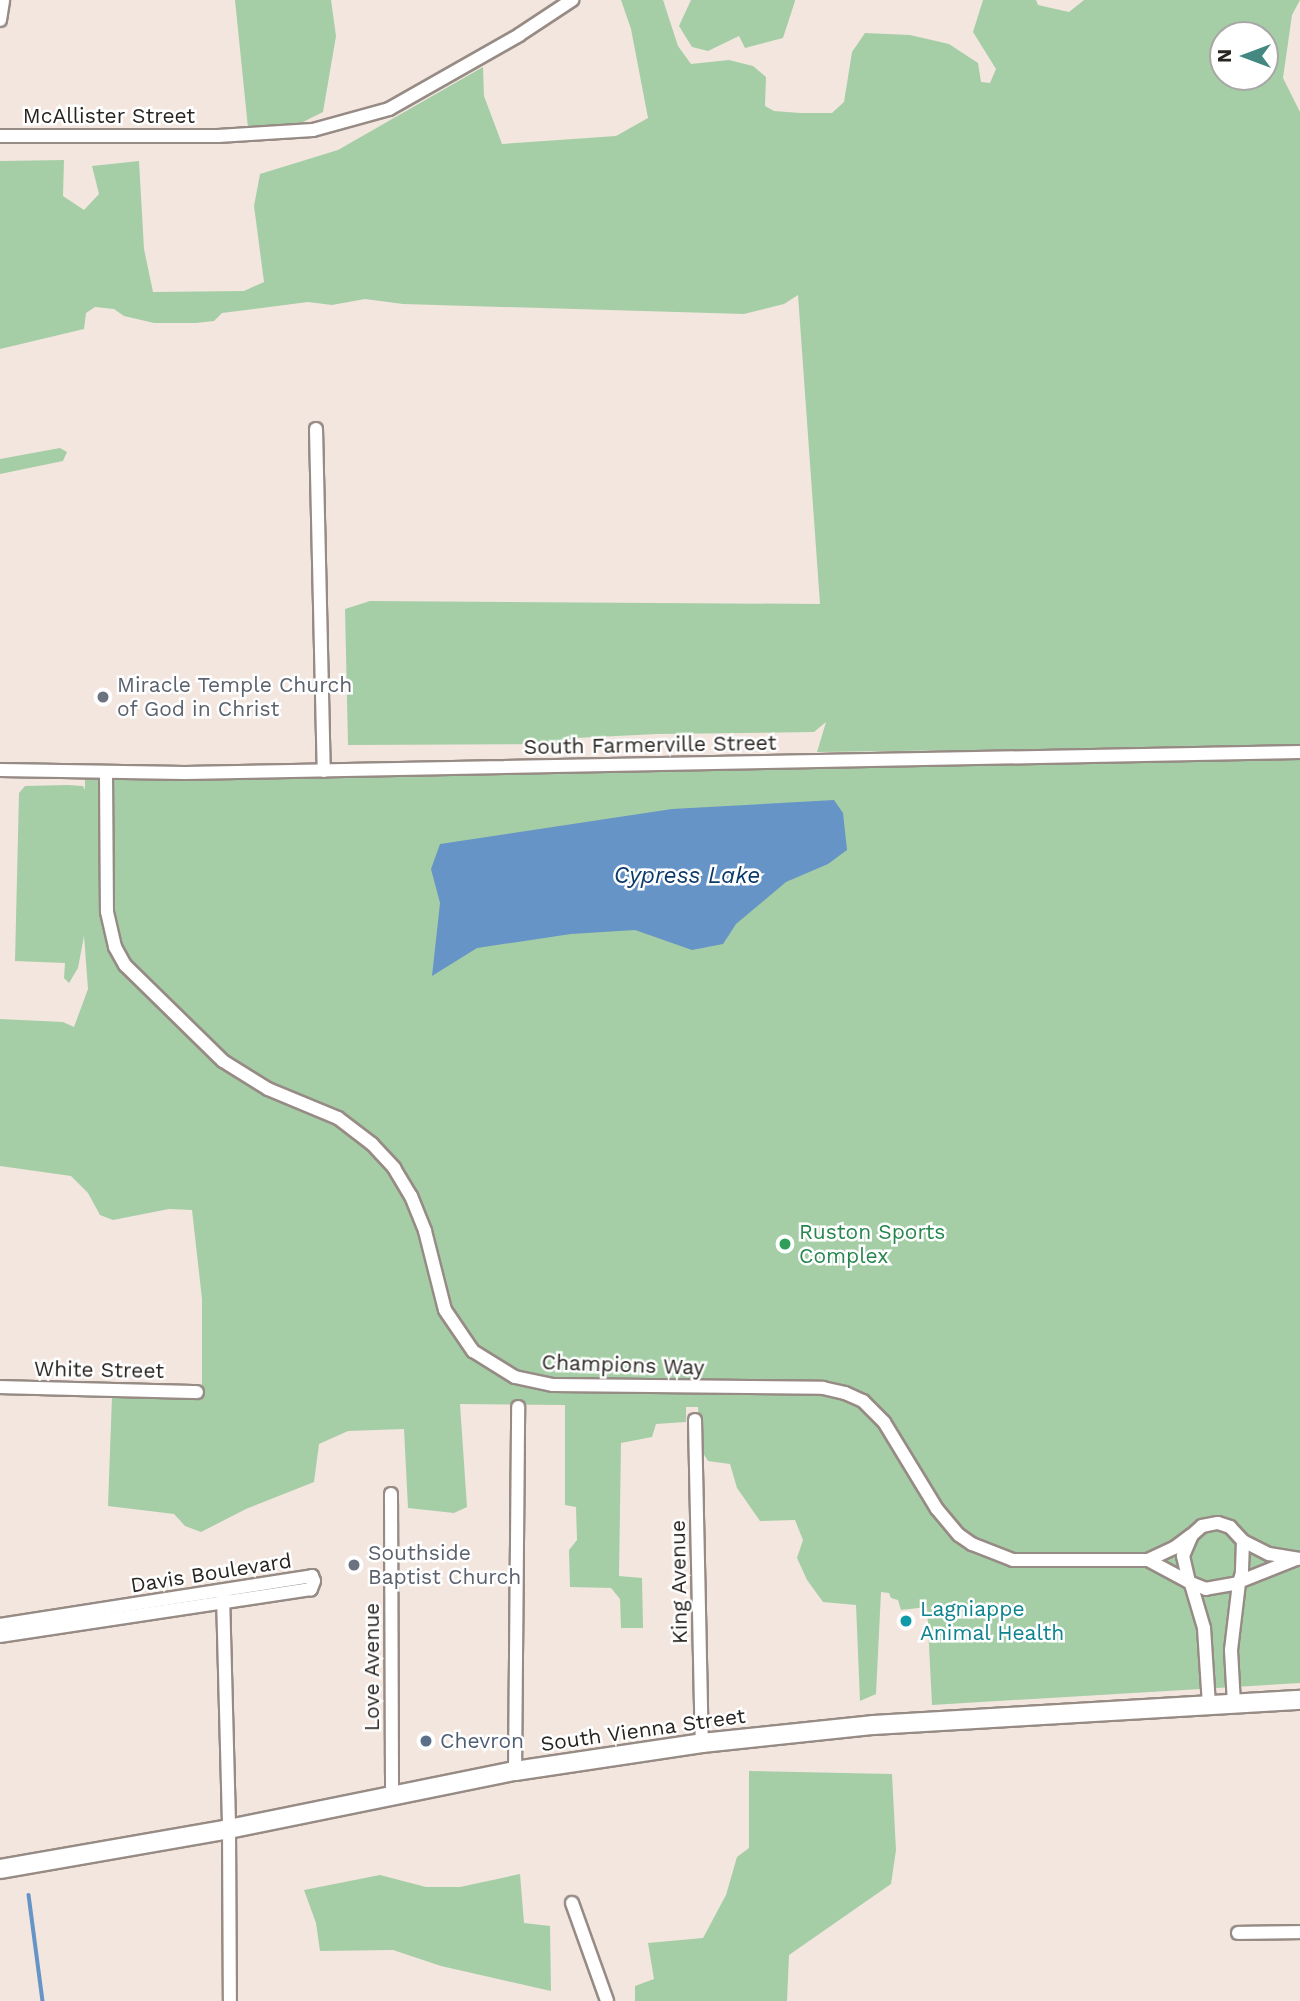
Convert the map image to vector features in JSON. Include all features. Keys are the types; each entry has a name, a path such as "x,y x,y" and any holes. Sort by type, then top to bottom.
{"highway":[{"name":"South Vienna Street","path":"0,1869 229,1829 515,1772 702,1743 874,1725 1300,1700"}],"street":[{"path":"0,20 3,0"},
{"name":"McAllister Street","path":"0,136 218,136 313,130 389,109 519,36 572,0"},
{"path":"316,429 324,771"},
{"name":"South Farmerville Street","path":"0,770 106,773 324,771 1300,752"},
{"name":"Champions Way","path":"106,773 107,912 115,947 125,965 223,1062 268,1088 338,1118 372,1144 399,1176 411,1196 425,1231 445,1310 473,1352 515,1377 553,1385 823,1388 845,1393 863,1401 884,1422 937,1509 960,1535 972,1544 1013,1560 1148,1560 1175,1572 1190,1583 1215,1590 1298,1559"},
{"name":"White Street","path":"0,1387 197,1392"},
{"path":"515,1772 518,1407"},
{"name":"King Avenue","path":"695,1420 702,1743"},
{"name":"Love Avenue","path":"390,1494 392,1797"},
{"name":"Champions Way","path":"1148,1560 1174,1548 1202,1526 1218,1523 1230,1527 1243,1541 1269,1554 1298,1559"},
{"path":"1192,1535 1183,1556 1204,1628 1209,1705"},
{"path":"1234,1704 1230,1650 1243,1541"},
{"name":"Davis Boulevard","path":"0,1625 223,1597 311,1589 314,1581 312,1576 223,1597 0,1636"},
{"path":"223,1597 230,2001"},
{"path":"572,1903 607,2001"},
{"path":"1238,1933 1300,1932"}],"green space":[{"path":"235,0 331,0 336,36 323,112 293,127 248,128"},
{"path":"621,0 663,0 678,46 691,64 729,60 753,66 766,77 765,106 774,111 832,113 844,102 852,52 865,33 910,35 949,44 978,63 981,82 990,83 996,69 973,32 983,0 1036,0 1038,5 1069,12 1084,0 1300,0 1292,15 1283,78 1300,112 1300,746 817,752 826,722 814,732 575,738 573,744 348,745 345,609 370,601 820,604 798,295 784,304 744,314 403,304 365,299 332,305 308,302 222,313 214,321 154,323 124,316 114,309 95,307 86,313 84,329 0,349 0,161 64,160 63,196 84,210 99,194 92,166 139,161 144,249 153,292 244,291 264,282 254,206 260,174 338,150 483,67 484,96 502,144 616,136 648,118 631,29"},
{"path":"691,0 795,1 783,38 745,48 739,36 708,51 692,47 679,26"},
{"path":"60,448 67,452 63,461 0,474 0,459"},
{"name":"Ruston Sports Complex","path":"1300,758 1300,1683 932,1705 927,1607 901,1610 898,1600 891,1598 889,1593 881,1592 876,1694 860,1701 856,1605 823,1602 807,1580 797,1558 803,1540 795,1520 760,1521 737,1488 730,1464 708,1461 700,1448 698,1407 686,1407 686,1422 656,1424 652,1437 621,1443 619,1576 642,1578 643,1628 621,1628 620,1599 611,1588 570,1587 569,1550 577,1540 576,1507 565,1505 565,1405 460,1404 467,1507 454,1513 408,1508 404,1429 348,1431 319,1444 314,1482 246,1509 201,1532 185,1526 174,1514 108,1506 112,1396 202,1397 202,1299 192,1210 169,1209 113,1220 100,1215 88,1193 71,1176 0,1166 0,1019 63,1022 74,1027 88,989 84,936 78,968 69,983 64,978 65,963 15,961 19,793 25,786 83,786 85,790 85,778"},
{"path":"749,1771 892,1774 896,1850 891,1884 789,1955 787,2001 635,2001 635,1986 654,1979 648,1943 703,1938 726,1895 737,1857 749,1848"},
{"path":"520,1874 524,1923 550,1926 551,1991 441,1966 393,1950 320,1951 316,1923 304,1890 380,1875 426,1887 460,1887"}],"water":[{"name":"Cypress Lake","path":"834,800 843,813 847,850 828,864 786,882 736,924 723,944 692,950 635,930 571,934 477,948 432,976 440,903 431,869 440,844 672,809"}],"waterway":[{"path":"29,1895 43,2001"}],"place":[{"name":"Miracle Temple Church of God in Christ","path":"103,697"},
{"name":"Ruston Sports Complex","path":"785,1244"},
{"name":"Southside Baptist Church","path":"354,1565"},
{"name":"Lagniappe Animal Health","path":"906,1621"},
{"name":"Chevron","path":"426,1741"}]}
